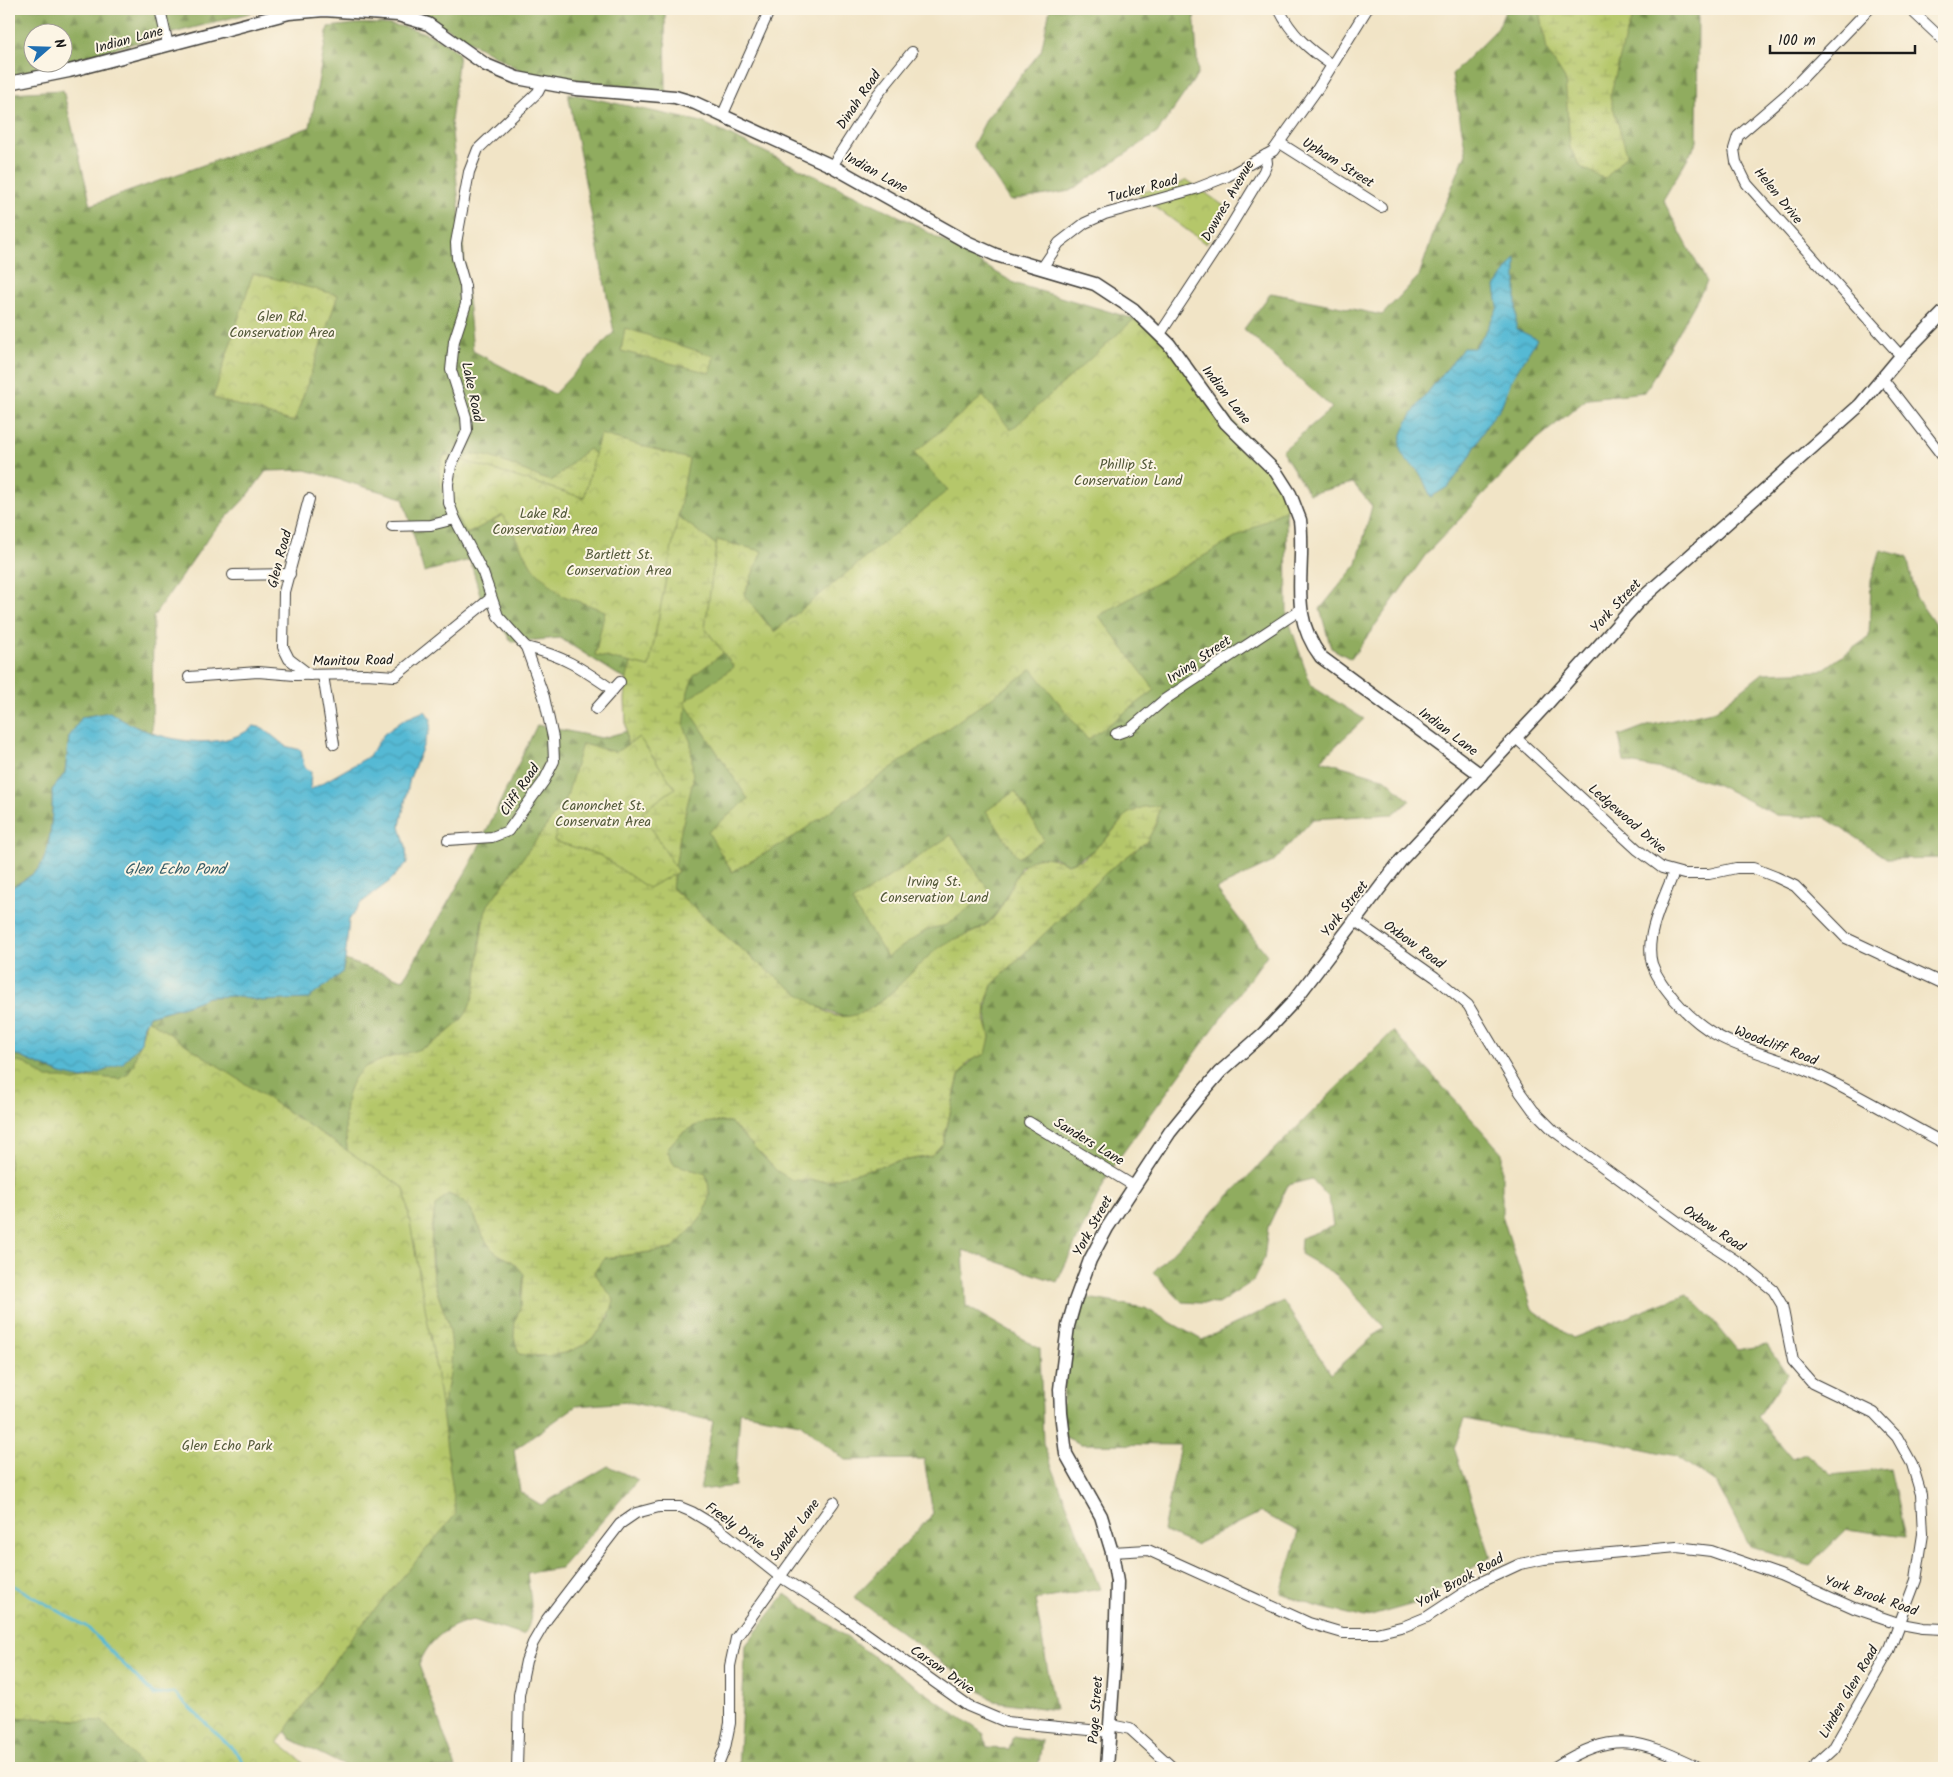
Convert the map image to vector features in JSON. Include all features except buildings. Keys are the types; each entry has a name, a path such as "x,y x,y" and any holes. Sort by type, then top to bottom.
{"street":[{"path":"160,9 168,45"},
{"path":"723,114 770,9"},
{"path":"1279,9 1286,22 1303,43 1332,65"},
{"name":"Downes Avenue","path":"1160,334 1229,229 1264,171 1266,155 1280,143 1367,9"},
{"name":"Helen Drive","path":"1869,9 1788,92 1738,136 1734,149 1736,162 1747,184 1901,356"},
{"path":"1910,9 1944,41"},
{"name":"Indian Lane","path":"9,83 69,71 300,12 324,10 381,12 408,17 428,24 486,65 506,74 542,84 605,93 675,97 723,114 832,166 967,242 996,255 1081,278 1108,291 1133,309 1160,334 1226,423 1276,472 1293,500 1300,520 1302,533 1300,610 1309,639 1321,657 1481,775"},
{"name":"Dinah Road","path":"832,166 878,94 912,52"},
{"name":"Lake Road","path":"526,647 498,616 490,599 483,573 455,519 450,503 448,484 451,466 467,431 466,417 451,370 452,351 466,304 465,286 457,258 456,243 469,172 478,149 538,92 542,84"},
{"name":"Upham Street","path":"1280,143 1381,207"},
{"name":"Tucker Road","path":"1042,268 1059,243 1085,223 1105,214 1195,189 1228,176 1266,155"},
{"name":"York Street","path":"1115,1654 1117,1582 1112,1552 1102,1516 1066,1454 1060,1413 1060,1389 1068,1326 1079,1287 1106,1228 1170,1132 1201,1094 1220,1072 1264,1033 1294,1001 1354,920 1402,860 1552,699 1638,602 1835,429 1860,405 1901,356 1944,312"},
{"path":"1882,378 1944,458"},
{"name":"Glen Road","path":"309,500 284,592 283,646 289,660 310,675"},
{"path":"392,526 431,525 455,519"},
{"path":"233,575 290,574"},
{"name":"Manitou Road","path":"190,677 258,672 395,676 490,599"},
{"name":"Irving Street","path":"1116,734 1130,729 1164,700 1300,610"},
{"path":"526,647 553,653 574,662 616,686 596,708"},
{"name":"Cliff Road","path":"448,840 492,837 508,831 551,769 554,754 553,738 544,697 526,647"},
{"path":"323,675 334,744"},
{"name":"Ledgewood Drive","path":"1515,737 1638,850 1662,868 1674,872 1709,874 1736,868 1754,868 1776,877 1795,886 1846,938 1944,984"},
{"name":"Woodcliff Road","path":"1674,872 1653,929 1652,962 1661,984 1683,1009 1703,1028 1723,1040 1813,1073 1944,1143"},
{"name":"Oxbow Road","path":"1354,920 1435,977 1468,1005 1520,1092 1533,1110 1554,1131 1689,1230 1741,1264 1773,1290 1782,1305 1793,1360 1812,1383 1874,1413 1897,1437 1912,1464 1922,1494 1924,1534 1916,1580 1901,1624"},
{"name":"Sanders Lane","path":"1029,1122 1134,1186"},
{"name":"Sander Lane","path":"779,1576 834,1502"},
{"name":"Freely Drive","path":"517,1768 520,1695 526,1662 534,1643 547,1619 615,1530 626,1520 647,1509 659,1507 680,1508 692,1512 717,1528 779,1576"},
{"name":"York Brook Road","path":"1112,1552 1148,1550 1309,1622 1344,1633 1376,1633 1405,1626 1427,1617 1477,1584 1520,1564 1544,1559 1677,1547 1711,1550 1780,1575 1854,1608 1901,1624 1944,1629"},
{"path":"717,1768 725,1748 730,1723 732,1650 743,1626 779,1576"},
{"name":"Carson Drive","path":"779,1576 839,1614 968,1706 1006,1722 1130,1729 1172,1768"},
{"name":"Linden Glen Road","path":"1812,1768 1833,1749 1890,1651 1901,1624"},
{"name":"Page Street","path":"1107,1768 1115,1654"},
{"path":"1553,1768 1570,1757 1598,1746 1626,1741 1653,1746 1700,1768"}],"green space":[{"path":"9,9 265,9 72,60 72,22 22,22 22,72 24,72 9,76"},
{"path":"413,9 665,9 666,92 525,73"},
{"path":"1050,9 1194,9 1198,74 1157,133 1070,191 1010,201 973,145 987,118 1041,51"},
{"path":"1506,9 1698,9 1697,142 1663,200 1707,282 1645,392 1588,398 1535,441 1427,553 1351,659 1331,648 1320,609 1357,564 1372,506 1353,483 1309,494 1282,451 1332,408 1244,329 1271,293 1382,315 1419,276 1436,226 1466,153 1452,74 1498,28"},
{"path":"1540,9 1636,9 1625,37 1610,97 1627,154 1605,179 1581,167 1570,148 1565,79 1547,51"},
{"name":"Lake Rd. Conservation Area","path":"384,24 411,28 436,38 459,54 451,122 473,351 554,394 614,332 568,93 702,122 909,221 1016,284 1138,320 1286,499 1287,615 1311,686 1364,719 1321,760 1386,779 1410,801 1393,814 1313,819 1273,862 1216,889 1267,955 1111,1169 1057,1282 963,1250 966,1306 1040,1349 1043,1444 1100,1589 1035,1600 1055,1710 994,1701 854,1597 933,1514 924,1459 845,1460 800,1423 740,1412 735,1486 700,1490 713,1421 629,1402 576,1406 514,1450 520,1492 541,1505 608,1466 638,1480 561,1568 527,1573 531,1614 527,1629 523,1635 473,1620 447,1630 433,1641 428,1648 419,1665 456,1768 349,1768 291,1739 286,1732 279,1709 9,1433 9,1052 61,1074 141,1042 143,1027 149,1016 185,1006 208,997 233,996 262,1001 342,973 345,960 403,980 471,863 537,725 602,738 642,727 637,687 560,638 512,642 481,598 470,560 424,572 403,498 306,470 266,471 249,494 211,534 153,617 152,734 126,724 110,713 69,737 65,773 52,790 50,831 46,853 38,869 32,875 9,889 9,93 63,90 91,205 310,127 328,27","holes":["1127,814 1147,841 1107,872 992,985 986,1011 990,1037 959,1076 943,1143 931,1156 895,1162 777,1171 730,1122 710,1122 694,1126 680,1135 667,1149 674,1164 672,1249 605,1258 594,1272 610,1317 594,1336 579,1347 536,1357 515,1321 521,1305 524,1274 513,1262 491,1248 474,1215 466,1204 448,1194 435,1206 431,1240 433,1278 449,1329 348,1154 371,1064 428,1046 441,1039 463,1020 470,1007 476,987 482,920 672,888 733,943 788,987 814,1004 836,1014 854,1016 883,999 937,951 991,920 1006,898 1021,866 1054,857 1068,864 1077,860 1101,843"]},
{"path":"1187,180 1227,208 1206,244 1136,193 1174,186"},
{"name":"Glen Rd. Conservation Area","path":"253,273 338,295 294,422 213,398"},
{"name":"Phillip St. Conservation Land","path":"1141,313 1196,382 1261,451 1291,506 1099,616 1155,690 1088,740 1032,669 792,838 732,872 708,832 748,799 684,702 734,667 705,628 717,540 762,551 744,595 774,632 948,490 914,453 983,396 1011,430"},
{"path":"625,328 714,356 710,373 621,351"},
{"name":"Bartlett St. Conservation Area","path":"600,434 689,459 649,667 595,655 605,611 561,595 532,567 503,515 467,534 450,506 441,485 440,465 445,455 584,498"},
{"name":"Lake Rd. Conservation Area","path":"589,449 719,547 733,637 722,654 694,675 688,691 684,726 691,743 693,781 680,835 672,888 756,961 791,988 826,1011 836,1016 851,1016 866,1011 893,991 931,954 943,945 987,924 1005,900 1017,874 1035,858 1049,858 1068,864 1083,859 1107,838 1127,814 1143,807 1160,806 1156,824 1147,841 1107,872 992,985 986,1002 985,1019 990,1037 986,1054 969,1061 959,1076 943,1143 931,1156 895,1162 827,1181 792,1180 777,1171 730,1122 710,1122 694,1126 680,1135 667,1149 674,1164 706,1174 709,1198 702,1216 672,1249 605,1258 594,1272 614,1300 609,1316 601,1329 591,1339 565,1353 551,1355 519,1354 514,1337 515,1321 521,1305 524,1274 513,1262 491,1248 474,1215 466,1204 448,1194 435,1206 431,1243 432,1270 449,1327 452,1349 446,1394 438,1414 348,1154 345,1130 346,1104 353,1080 361,1071 371,1064 419,1049 438,1040 462,1019 474,994 481,933 488,905 575,787 627,750 625,699 627,677 637,642 561,553 507,526 492,522 477,512 457,466 469,456 486,456 551,481"},
{"path":"1881,550 1907,557 1916,597 1944,638 1944,858 1888,859 1824,817 1776,815 1716,784 1672,771 1624,762 1619,736 1643,727 1716,710 1763,673 1821,671 1869,637 1871,581"},
{"name":"Canonchet St. Conservatn Area","path":"639,737 675,788 642,812 678,872 648,888 600,855 554,841 582,744 616,752"},
{"path":"1015,791 1044,840 1018,858 986,811"},
{"name":"Irving St. Conservation Land","path":"951,835 990,892 947,925 928,929 887,957 852,902"},
{"name":"Glen Echo Park","path":"147,1019 404,1188 436,1369 456,1514 350,1639 278,1742 310,1768 144,1768 102,1721 9,1717 9,1060 26,1064 47,1078 63,1078 74,1081 97,1077 120,1079 128,1074 133,1065"},
{"path":"1393,1031 1502,1153 1502,1215 1532,1309 1573,1338 1687,1294 1711,1318 1737,1350 1767,1345 1787,1374 1758,1417 1792,1458 1805,1453 1832,1475 1890,1469 1905,1537 1847,1529 1810,1565 1750,1547 1717,1484 1676,1456 1597,1439 1527,1432 1465,1419 1454,1448 1491,1557 1417,1603 1364,1618 1315,1606 1281,1593 1299,1532 1261,1512 1195,1545 1163,1531 1180,1445 1081,1444 1063,1436 1061,1413 1076,1296 1145,1308 1202,1340 1283,1301 1331,1374 1384,1327 1335,1274 1300,1254 1301,1238 1333,1226 1329,1198 1312,1179 1288,1185 1268,1227 1264,1259 1253,1281 1218,1304 1182,1302 1153,1272"},
{"path":"785,1594 984,1734 987,1748 1009,1749 1013,1736 1042,1741 1038,1768 738,1768 746,1645"},
{"path":"9,1687 83,1688 190,1768 9,1768"}],"water":[{"path":"1516,257 1516,329 1537,339 1511,381 1501,407 1488,423 1467,462 1449,486 1431,497 1419,472 1407,461 1401,452 1400,441 1413,413 1423,398 1463,348 1474,348 1486,331 1498,307 1495,287"},
{"name":"Glen Echo Pond","path":"425,711 431,719 430,729 410,778 400,826 406,847 407,863 390,881 361,903 349,920 342,973 308,999 262,1001 233,996 208,997 185,1006 149,1016 143,1027 141,1042 123,1063 83,1079 61,1074 9,1052 9,889 32,875 38,869 46,853 50,831 52,790 65,773 69,737 82,717 110,712 142,729 161,736 202,742 221,740 239,735 254,726 263,728 285,746 301,750 304,766 311,772 310,790 368,757 384,734 405,719"}],"waterway":[{"path":"9,1583 87,1627 154,1695 174,1693 238,1754 247,1768"}]}
